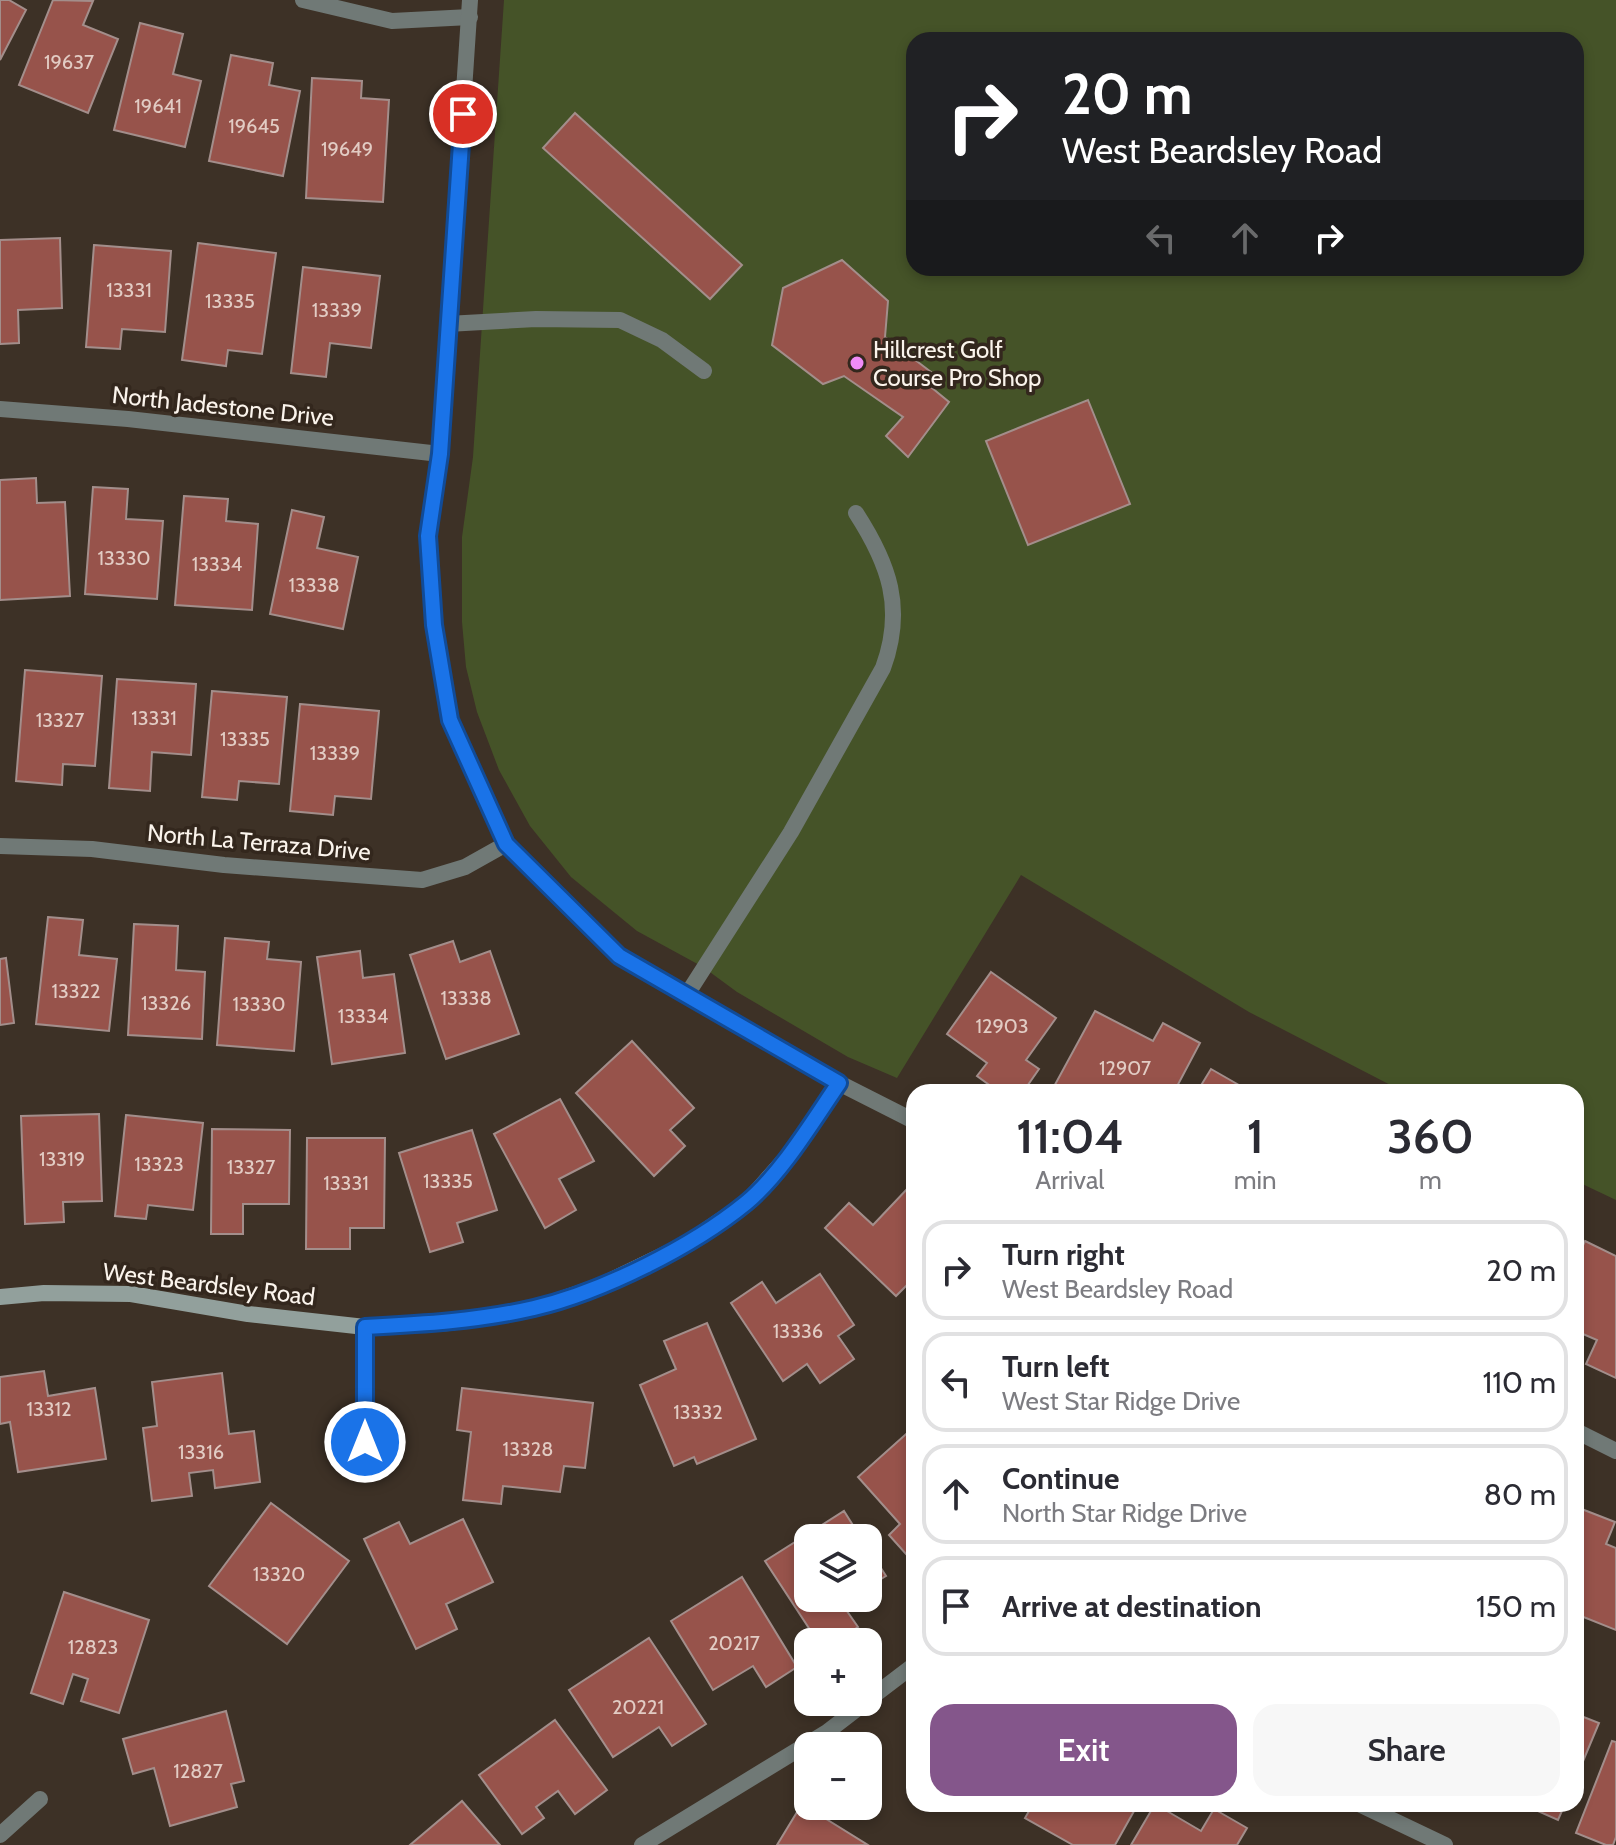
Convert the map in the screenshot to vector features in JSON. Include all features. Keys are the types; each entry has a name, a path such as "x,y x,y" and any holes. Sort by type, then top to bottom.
{"street":[{"path":"303,0 392,21 470,17"},
{"path":"470,0 440,454 428,536 434,625 450,720 506,844 619,956 839,1083 906,1117"},
{"path":"447,324 536,319 620,320 662,340 704,371"},
{"name":"North Jadestone Drive","path":"0,409 128,419 440,454"},
{"path":"686,996 791,832 883,668 890,650 894,599 877,549 856,513"},
{"name":"North La Terraza Drive","path":"0,846 92,849 224,865 422,880 465,867 506,844"},
{"name":"West Beardsley Road","path":"0,1297 44,1293 131,1294 248,1314 365,1327 449,1323 535,1308 599,1286 684,1245 747,1202 793,1150 839,1083"},
{"path":"365,1327 365,1442"},
{"path":"1584,1435 1616,1451"},
{"path":"882,1690 906,1671"},
{"path":"642,1845 827,1732 848,1716"},
{"path":"0,1835 40,1799"},
{"path":"1376,1812 1445,1845"}],"green space":[{"path":"504,0 1616,0 1616,1200 1584,1185 1584,1084 1388,1084 1249,1012 1021,875 897,1078 848,1057 737,992 703,967 637,931 571,877 530,826 499,770 477,712 466,667 462,622 462,537 473,457"}],"building":[{"path":"0,0 9,0 26,10 0,60"},
{"path":"53,0 93,1 83,25 118,39 88,113 19,85"},
{"path":"140,23 183,34 173,74 201,81 185,147 114,130"},
{"path":"231,55 273,63 269,85 300,91 283,176 209,161"},
{"path":"312,78 362,81 361,98 389,100 383,202 306,198"},
{"path":"575,113 742,265 710,299 543,148"},
{"path":"60,238 62,308 18,310 19,343 0,344 0,240"},
{"path":"198,243 276,253 262,354 228,350 226,366 182,360"},
{"path":"94,245 171,251 165,332 122,329 120,349 86,347"},
{"name":"Hillcrest Golf Course Pro Shop","path":"842,260 888,301 885,337 935,375 926,383 949,402 908,457 886,436 903,417 844,376 823,384 772,345 783,288"},
{"path":"303,267 380,276 371,348 330,343 326,377 291,373"},
{"path":"1088,400 1130,504 1028,545 986,441"},
{"path":"36,478 37,503 65,502 70,596 0,600 0,480"},
{"path":"93,487 128,489 126,519 163,521 157,599 85,594"},
{"path":"184,496 228,499 226,521 258,524 252,610 175,605"},
{"path":"292,510 324,517 317,548 358,557 343,629 270,614"},
{"path":"25,670 102,676 95,766 63,764 62,785 16,781"},
{"path":"117,679 196,684 191,755 152,752 150,791 109,788"},
{"path":"212,691 287,697 279,784 239,781 237,800 202,797"},
{"path":"300,704 379,711 371,799 335,796 333,815 290,811"},
{"path":"48,917 83,920 79,955 117,959 109,1031 36,1024"},
{"path":"134,924 178,926 176,970 205,972 202,1039 128,1035"},
{"path":"225,938 269,942 267,959 301,962 294,1051 217,1045"},
{"path":"453,941 460,962 490,951 519,1034 446,1059 410,955"},
{"path":"360,951 363,978 394,974 405,1053 332,1064 317,957"},
{"path":"6,958 14,1023 0,1025 0,959"},
{"path":"991,972 1056,1018 1026,1060 1039,1069 1029,1084 988,1084 977,1076 987,1063 947,1034"},
{"path":"1095,1011 1153,1041 1163,1023 1200,1043 1178,1084 1055,1084"},
{"path":"632,1041 694,1108 670,1130 685,1146 654,1176 576,1093"},
{"path":"1211,1069 1237,1084 1202,1084"},
{"path":"560,1099 594,1161 559,1179 576,1210 545,1228 494,1134"},
{"path":"99,1114 102,1201 63,1202 64,1222 25,1224 21,1116"},
{"path":"126,1115 203,1123 193,1210 148,1205 146,1219 115,1216"},
{"path":"212,1129 290,1130 289,1204 243,1204 243,1234 211,1234"},
{"path":"472,1130 497,1210 457,1223 463,1242 430,1252 399,1153"},
{"path":"307,1138 385,1138 384,1228 350,1228 350,1249 306,1249"},
{"path":"906,1190 906,1286 896,1296 825,1228 849,1203 873,1225"},
{"path":"1584,1243 1616,1256 1616,1378 1586,1364 1597,1340 1584,1334"},
{"path":"820,1274 854,1325 838,1336 854,1359 820,1383 807,1364 783,1381 731,1303 762,1282 776,1303"},
{"path":"707,1323 756,1439 697,1464 694,1457 674,1466 640,1385 676,1369 664,1341"},
{"path":"44,1371 48,1396 95,1388 106,1459 18,1472 10,1422 0,1424 0,1377"},
{"path":"222,1373 229,1434 254,1431 260,1482 215,1488 213,1470 189,1473 192,1496 152,1501 143,1428 157,1426 152,1382"},
{"path":"462,1388 593,1403 585,1468 564,1466 560,1492 503,1486 501,1504 463,1500 471,1432 457,1430"},
{"path":"906,1434 906,1554 889,1535 900,1524 858,1477"},
{"path":"271,1503 349,1561 287,1644 209,1586"},
{"path":"1584,1510 1615,1522 1606,1544 1616,1548 1616,1630 1584,1617"},
{"path":"844,1511 852,1524 823,1524"},
{"path":"463,1519 493,1582 446,1604 457,1629 416,1649 364,1539 399,1522 410,1544"},
{"path":"794,1543 794,1605 765,1561"},
{"path":"742,1577 794,1662 794,1669 766,1687 753,1666 713,1690 671,1621"},
{"path":"64,1592 149,1620 119,1713 81,1701 88,1679 73,1674 63,1704 31,1693"},
{"path":"798,1612 848,1612 858,1627 856,1628 809,1628"},
{"path":"649,1638 706,1724 672,1746 659,1727 613,1757 569,1690"},
{"path":"226,1711 244,1781 231,1784 237,1807 170,1826 154,1768 133,1774 123,1739"},
{"path":"1584,1717 1599,1723 1584,1759"},
{"path":"555,1720 607,1790 575,1814 558,1791 536,1807 544,1818 522,1834 479,1775"},
{"path":"1612,1741 1616,1742 1616,1837 1613,1845 1606,1845 1576,1833"},
{"path":"462,1801 500,1845 410,1845"},
{"path":"1028,1812 1134,1812 1115,1845 1073,1845 1025,1818"},
{"path":"1150,1812 1169,1812 1201,1831 1212,1812 1219,1812 1247,1828 1237,1845 1131,1845"},
{"path":"1540,1812 1562,1812 1558,1820"},
{"path":"794,1817 794,1820 828,1820 868,1845 777,1845"}],"place":[{"name":"Hillcrest Golf Course Pro Shop","path":"857,363"}],"route":[{"path":"365,1442 365,1327 449,1323 535,1308 599,1286 684,1245 747,1202 793,1150 839,1083 619,956 506,844 450,720 434,625 428,536 440,454 463,114"}]}
